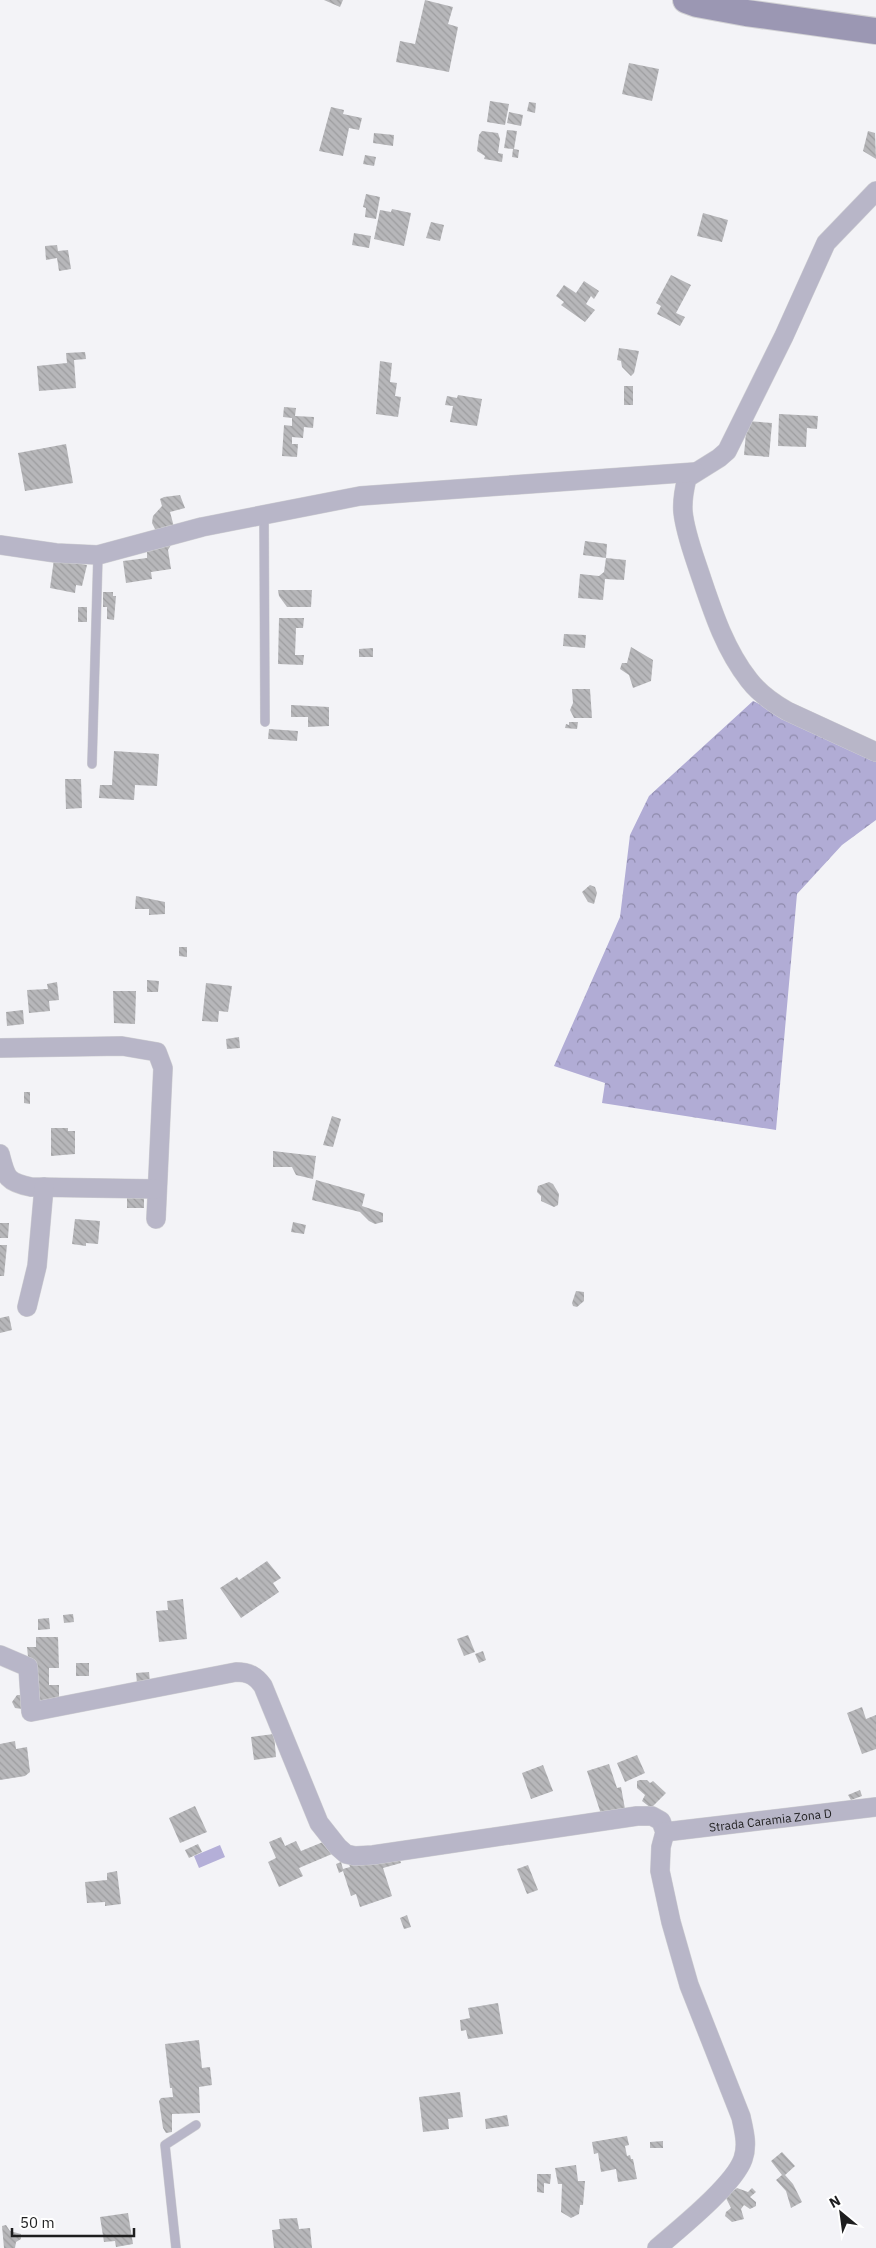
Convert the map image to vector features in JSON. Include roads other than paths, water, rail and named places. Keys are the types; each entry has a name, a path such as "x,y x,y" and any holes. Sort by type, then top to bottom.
{"street":[{"path":"686,0 697,4 746,13 876,31"},
{"path":"876,191 826,243 784,336 727,451 687,478 683,493 683,513 689,539 724,640 749,680 774,703 876,752"},
{"path":"0,545 56,553 98,555 202,527 360,496 695,472"},
{"path":"0,1048 122,1046 157,1052 163,1068 156,1219"},
{"path":"0,1154 5,1173 15,1184 44,1187 156,1189"},
{"path":"27,1307 37,1266 44,1187"},
{"path":"0,1655 28,1667 31,1712 236,1672 242,1672 258,1678 319,1822 338,1847 346,1854 355,1856 637,1816 652,1816 661,1821 665,1832 661,1847 660,1871 671,1922 689,1986 738,2109 746,2138 743,2160 728,2182 657,2248"},
{"name":"Strada Caramia Zona D","path":"665,1832 876,1807"}],"lane":[{"path":"264,515 265,722"},
{"path":"92,764 98,555"},
{"path":"176,2248 165,2144 196,2125"}]}
